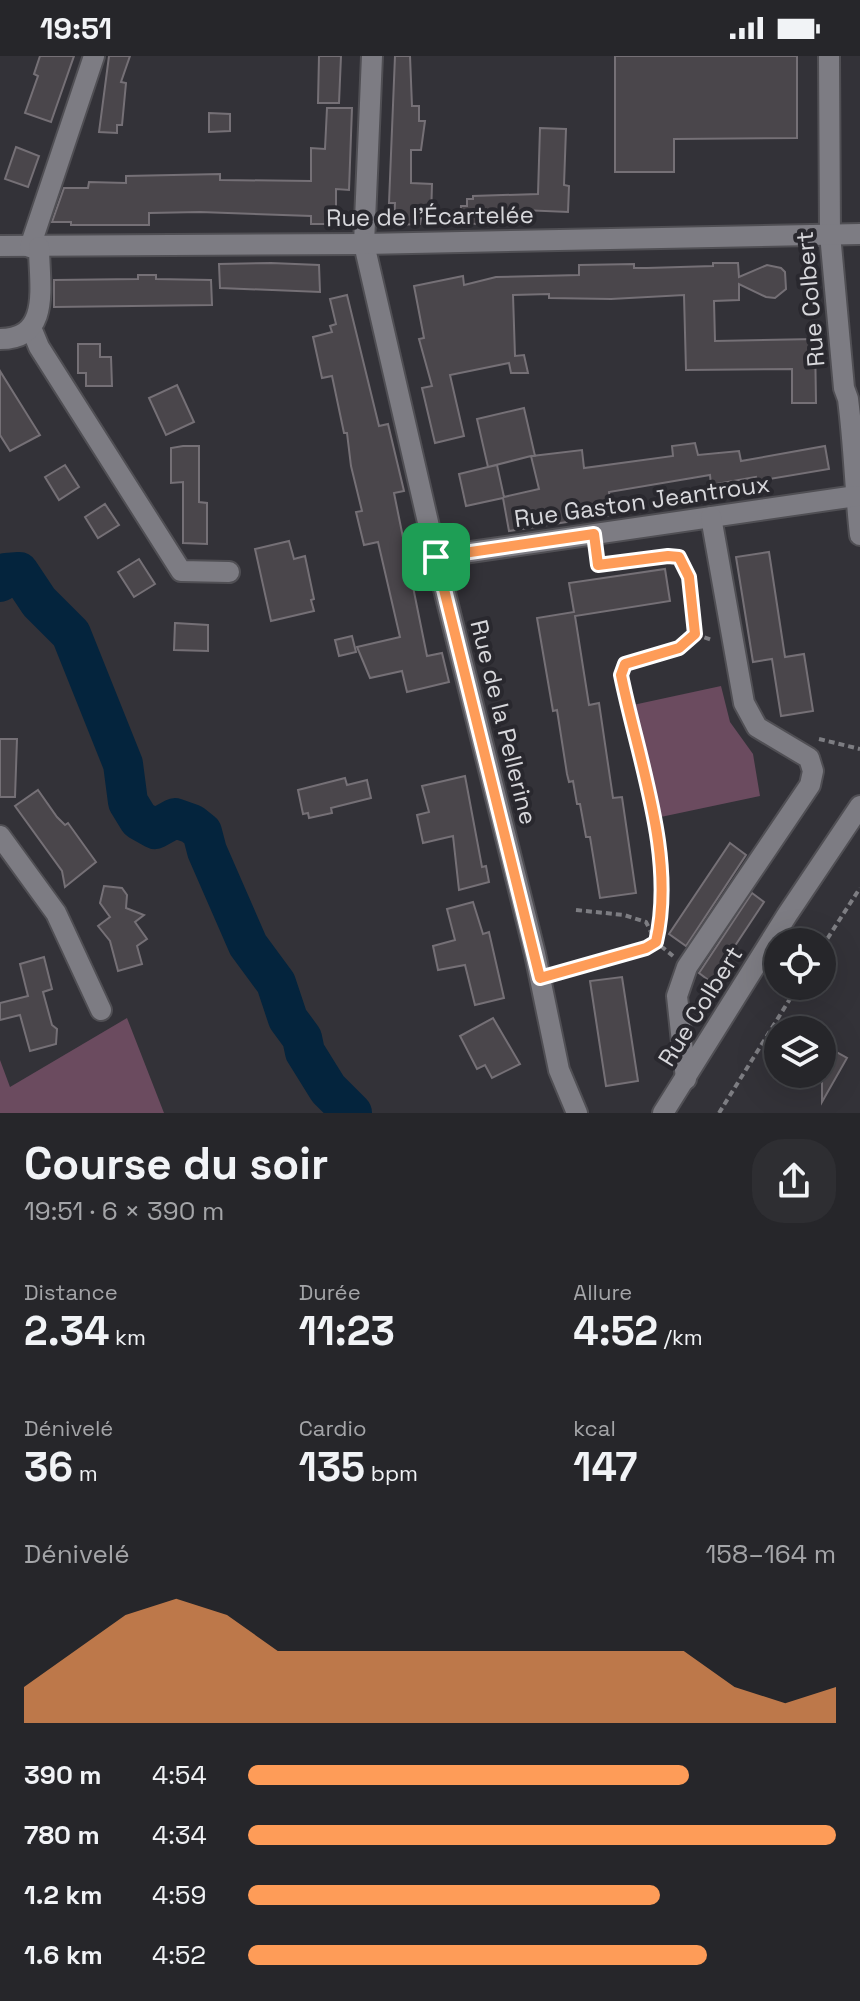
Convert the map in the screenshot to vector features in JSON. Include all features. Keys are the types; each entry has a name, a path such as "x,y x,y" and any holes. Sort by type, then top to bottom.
{"street":[{"path":"0,339 13,339 32,330 39,315 35,247 94,56"},
{"name":"Rue de la Pellerine","path":"372,56 364,244 436,557 540,978 559,1070 577,1113"},
{"name":"Rue Colbert","path":"829,56 830,234 844,388 857,476 860,535"},
{"name":"Rue de l'Écartelée","path":"0,246 364,244 860,234"},
{"path":"32,330 39,347 181,571 229,572"},
{"name":"Rue Gaston Jeantroux","path":"436,557 856,496"},
{"path":"686,1079 677,996 687,967 810,785 813,771 809,758 757,727 744,703 711,517"},
{"name":"Rue Colbert","path":"663,1113 787,915 860,806"},
{"path":"0,836 56,913 101,1010"}],"path":[{"path":"594,534 598,565 679,557 689,577 696,622 695,634 689,642 679,648 625,664 621,675 662,872 662,917 656,942"},
{"path":"834,928 860,888"},
{"path":"576,910 624,915 646,922 656,942 687,967"},
{"path":"540,978 631,954 656,942"},
{"path":"719,1113 789,1000"}],"shaded area":[{"path":"721,686 730,722 753,754 760,796 656,818 633,705"},
{"path":"127,1018 164,1113 0,1113 0,1060 10,1087"}],"building":[{"path":"40,56 74,56 51,122 25,113 38,76 34,74"},
{"path":"109,56 130,56 121,82 126,83 122,125 117,125 117,133 99,132"},
{"path":"319,56 341,56 339,103 318,103"},
{"path":"395,56 410,56 412,106 419,106 419,121 425,121 421,150 411,150 411,183 432,184 431,218 421,218 420,224 394,225 395,203 389,203"},
{"path":"615,56 797,56 797,138 674,139 674,172 615,172"},
{"path":"327,108 352,108 349,190 336,189 336,224 311,224 311,216 200,212 149,213 149,225 71,225 71,222 52,222 64,188 88,188 89,182 126,183 126,176 220,174 220,180 311,181 311,148 325,149"},
{"path":"209,113 230,114 230,131 209,132"},
{"path":"540,128 566,129 564,185 569,186 568,212 522,210 521,223 460,224 461,206 467,206 467,199 473,199 473,196 538,194"},
{"path":"16,147 39,156 28,187 5,179"},
{"path":"713,263 738,263 739,277 767,265 785,272 786,289 775,298 739,284 739,300 714,301 715,341 815,339 816,403 792,403 792,369 686,370 684,295 611,299 549,298 549,294 513,295 515,356 524,355 528,373 511,373 509,363 450,375 464,436 435,443 422,388 432,386 419,339 424,338 414,286 463,276 464,285 496,277 579,275 579,265 634,264 634,268 647,268 713,266"},
{"path":"219,264 319,265 320,292 220,288"},
{"path":"138,275 156,275 156,279 211,280 212,305 54,307 54,280 138,279"},
{"path":"347,295 379,426 388,424 404,491 394,493 427,656 442,653 449,682 407,692 402,671 370,678 357,647 400,637 378,542 364,545 356,512 362,511 347,433 344,433 332,376 322,378 313,337 332,332 330,326 336,324 330,299"},
{"path":"78,344 100,344 100,357 111,357 112,386 86,386 86,373 78,373"},
{"path":"0,371 40,435 10,451 0,435"},
{"path":"177,385 194,422 166,435 149,398"},
{"path":"524,408 535,456 582,450 584,468 673,456 672,446 695,443 698,455 739,451 741,461 825,446 829,469 711,485 710,475 609,492 612,515 509,531 503,498 466,506 459,474 488,467 477,419","holes":["531,456 539,489 504,497 497,465 488,467"]},
{"path":"199,446 199,502 207,503 207,544 183,543 183,482 171,483 171,448"},
{"path":"65,465 79,487 59,500 45,477"},
{"path":"105,504 119,525 98,538 85,517"},
{"path":"289,541 294,559 305,556 314,611 271,621 255,549"},
{"path":"769,552 785,657 804,654 813,711 781,716 772,659 753,662 736,557"},
{"path":"139,559 155,584 134,597 118,572"},
{"path":"665,569 670,601 575,616 589,705 599,703 613,798 622,797 636,893 600,898 590,837 586,837 580,804 577,804 573,781 569,782 567,774 537,618 574,612 569,583"},
{"path":"175,623 208,625 208,651 174,650"},
{"path":"352,636 356,652 339,656 335,640"},
{"path":"0,739 17,739 15,797 0,797"},
{"path":"465,776 482,867 486,866 489,882 459,890 453,836 423,843 417,815 429,812 422,786"},
{"path":"345,778 347,785 367,780 371,798 331,808 332,813 309,818 308,813 303,814 298,790"},
{"path":"38,790 57,817 65,825 68,823 96,862 65,887 62,871 15,806"},
{"path":"730,843 746,855 686,946 669,934"},
{"path":"104,886 122,888 127,895 126,908 144,915 135,922 147,939 137,946 142,964 118,971 110,941 98,926 110,917 100,903"},
{"path":"752,893 764,902 711,982 699,973"},
{"path":"473,902 483,934 489,932 504,998 475,1005 465,965 438,970 433,946 455,940 447,909"},
{"path":"44,957 52,989 43,992 52,1025 57,1029 56,1044 30,1051 20,1015 0,1020 0,1003 28,996 20,964"},
{"path":"622,977 638,1081 606,1086 590,981"},
{"path":"493,1018 520,1064 492,1078 485,1065 477,1069 460,1036"},
{"path":"836,1052 847,1058 836,1077"},
{"path":"822,1088 830,1088 822,1102"}],"waterway":[{"path":"0,582 6,573 19,572 39,602 71,634 123,764 128,802 139,820 155,829 175,818 192,824 202,832 207,851 248,945 276,983 288,1019 302,1038 305,1052 328,1089 352,1113"}],"route":[{"path":"594,534 598,565 668,556 679,557 684,563 696,622 695,634 679,648 625,664 621,675 662,872 662,917 656,942 646,948 540,978 436,557 594,534"}]}
